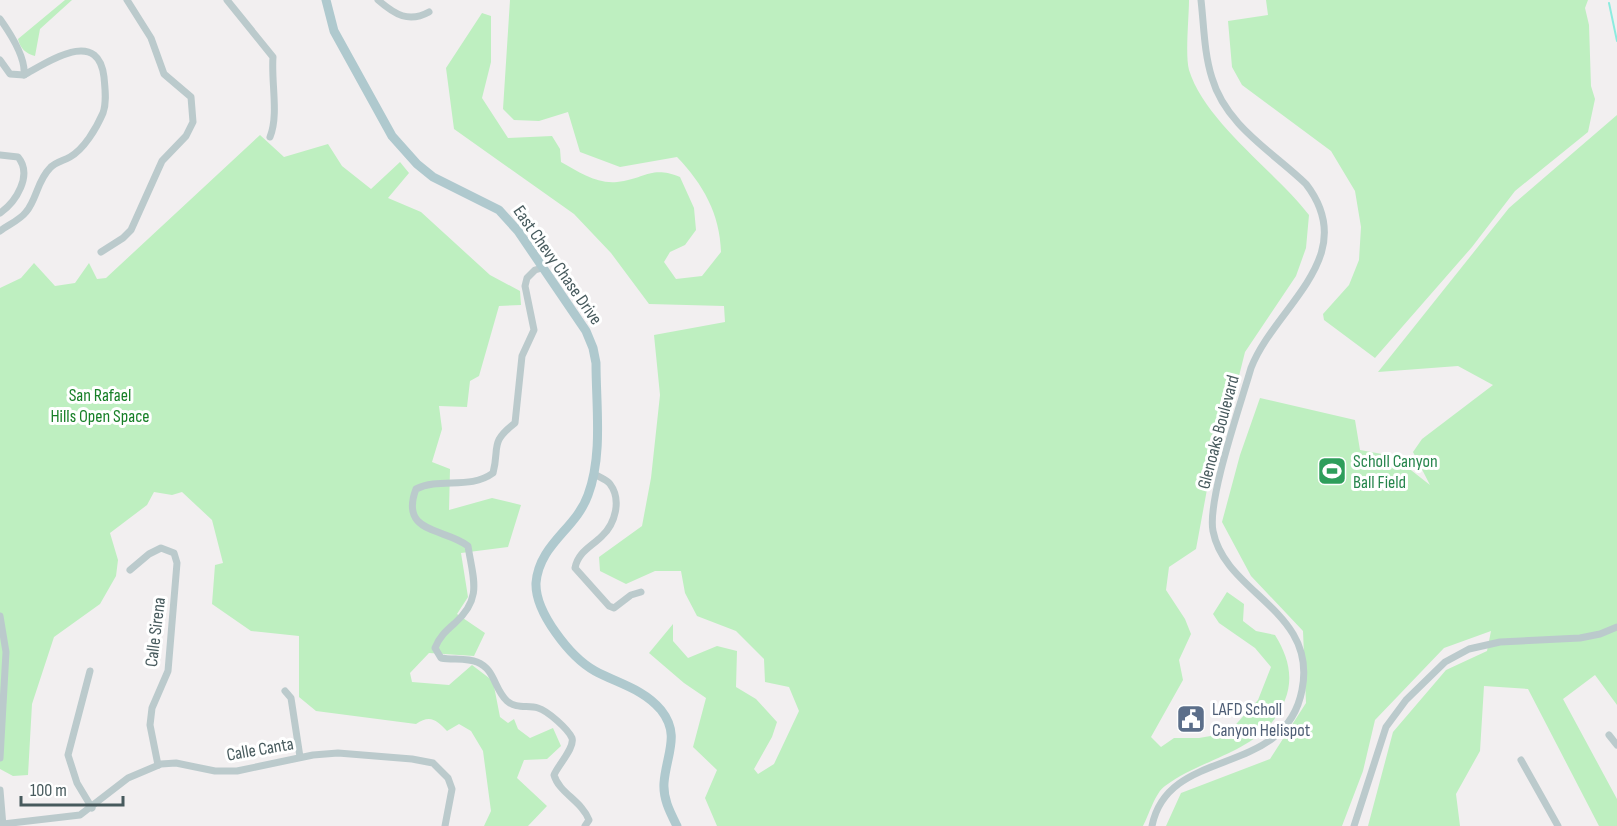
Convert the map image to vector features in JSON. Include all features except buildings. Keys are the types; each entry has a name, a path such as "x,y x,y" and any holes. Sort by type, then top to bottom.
{"main road":[{"name":"East Chevy Chase Drive","path":"326,0 334,31 392,136 417,164 434,177 500,210 518,231 586,331 596,363 594,474 583,506 543,554 536,586 540,606 547,619 581,661 648,697 670,723 673,747 664,781 664,794 677,826"}],"street":[{"path":"100,252 123,238 131,230 162,161 186,136 193,122 191,97 164,74 151,38 127,0"},
{"path":"227,0 273,57 271,82 276,124 270,137"},
{"path":"378,0 407,18 417,18 429,12"},
{"name":"Glenoaks Boulevard","path":"1152,826 1165,796 1182,780 1239,759 1278,733 1297,709 1304,677 1303,663 1293,635 1276,611 1230,569 1216,545 1212,517 1251,368 1260,348 1316,269 1324,239 1324,222 1315,196 1306,184 1240,126 1219,95 1208,61 1201,0"},
{"path":"0,19 10,33 24,68 24,75"},
{"path":"0,60 10,74 24,75 62,54 79,50 88,52 98,58 103,68 106,99 103,113 83,147 52,165 41,178 25,214 0,231"},
{"path":"0,155 18,157 24,171 15,202 0,213"},
{"path":"542,268 535,270 527,278 525,286 534,330 522,356 514,423 502,432 496,444 493,473 460,484 425,484 416,489 412,500 413,512 419,522 430,531 460,540 468,546 475,587 472,605 438,638 435,648 441,658 475,661 484,666 495,678 508,702 522,707 539,708 552,716 572,738 572,746 554,774 556,783 585,810 589,820 585,826"},
{"path":"594,474 610,484 617,501 616,511 603,535 581,554 575,568 609,606 614,608 631,595 641,592"},
{"name":"Calle Sirena","path":"130,570 149,554 161,548 174,553 177,563 168,671 152,708 150,725 158,765"},
{"path":"0,616 6,652 0,758"},
{"path":"1354,826 1386,727 1406,700 1445,662 1469,649 1500,642 1580,638 1600,634 1617,627"},
{"path":"90,671 68,755 70,767 92,808"},
{"path":"285,691 291,698 300,757"},
{"path":"1609,735 1617,745"},
{"name":"Calle Canta","path":"3,825 51,820 80,814 92,808 128,778 158,765 176,763 215,771 237,771 300,757 338,753 433,763 448,778 452,789 445,826"},
{"path":"1521,760 1558,826"},
{"path":"0,790 3,825"}],"green space":[{"path":"65,0 72,0 40,29 35,56 26,52 18,39"},
{"path":"510,0 1189,0 1188,63 1197,89 1225,127 1309,215 1306,248 1296,276 1245,352 1234,396 1215,446 1196,549 1169,567 1166,590 1185,619 1191,634 1179,660 1183,680 1151,737 1161,747 1174,738 1199,738 1228,733 1258,700 1271,667 1255,648 1219,623 1213,614 1227,592 1244,604 1243,621 1256,631 1275,635 1286,659 1289,675 1288,691 1276,717 1263,731 1249,742 1181,776 1161,789 1143,826 717,826 705,798 717,770 693,747 706,698 684,683 649,653 673,624 673,641 688,658 717,646 737,651 736,687 756,699 777,722 772,737 754,769 758,774 774,764 799,711 789,687 765,682 764,659 736,631 697,616 685,593 681,571 655,571 626,584 600,571 599,557 642,526 651,478 660,395 654,335 725,322 724,306 649,304 611,253 574,214 454,129 446,68 482,13 491,16 491,62 482,98 508,138 552,136 560,149 561,162 602,181 617,182 662,172 680,177 694,208 696,230 685,245 670,252 664,262 676,279 702,276 721,252 717,225 702,189 677,157 620,167 580,152 568,112 539,121 514,120 503,109"},
{"path":"1266,0 1588,0 1585,8 1589,25 1591,86 1595,99 1588,132 1515,191 1472,247 1375,358 1324,320 1323,314 1349,285 1359,260 1361,227 1355,191 1331,151 1242,85 1232,67 1228,21 1268,15"},
{"path":"1617,115 1617,705 1595,675 1563,699 1617,799 1617,826 1599,826 1528,689 1484,686 1480,751 1456,794 1460,826 1368,826 1393,732 1446,670 1487,651 1491,631 1444,648 1375,720 1363,771 1342,826 1166,826 1181,793 1270,759 1306,703 1303,631 1251,576 1222,522 1240,455 1260,398 1355,420 1360,450 1393,456 1430,485 1413,452 1422,439 1493,385 1458,366 1378,372 1509,208"},
{"name":"San Rafael Hills Open Space","path":"260,135 284,157 328,144 342,166 371,189 400,162 409,173 388,198 421,212 490,275 520,291 521,305 499,306 479,376 470,381 467,407 439,406 442,429 432,462 450,469 449,510 492,498 521,505 508,547 461,553 468,597 457,614 485,633 474,656 429,653 410,673 412,682 449,685 472,665 493,681 500,717 508,723 514,719 518,729 530,738 553,728 561,746 547,759 524,760 517,778 547,806 528,826 484,826 491,811 483,751 471,731 459,724 447,731 436,721 429,719 416,724 316,711 299,697 299,636 251,631 212,604 215,565 223,563 212,520 182,492 172,495 154,492 147,505 110,533 118,560 116,576 100,604 54,637 32,704 28,775 13,776 0,769 0,288 21,278 34,263 55,286 75,283 89,263 97,279 106,278"}],"waterway":[{"path":"1609,3 1617,41"}],"place":[{"name":"Scholl Canyon Ball Field","path":"1332,471"},
{"name":"LAFD Scholl Canyon Helispot","path":"1191,719"}]}
